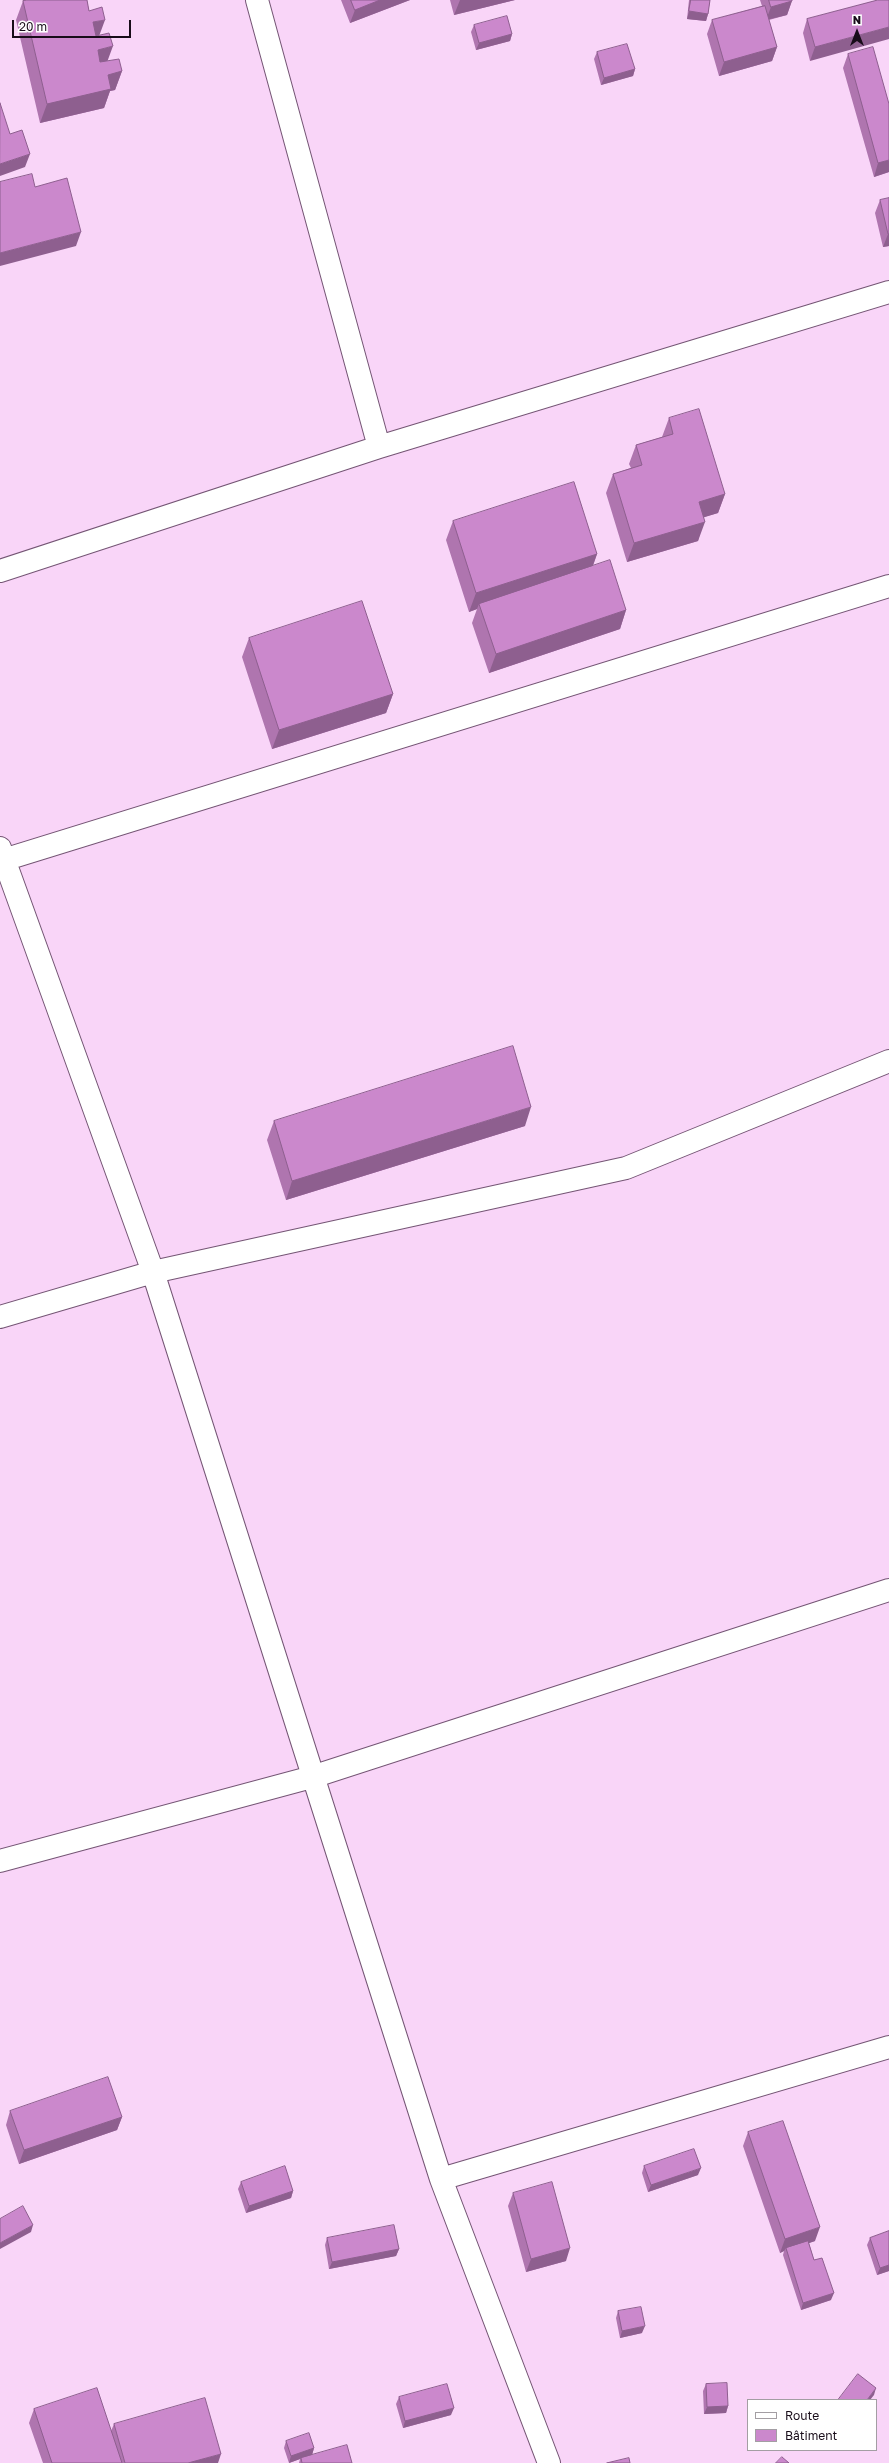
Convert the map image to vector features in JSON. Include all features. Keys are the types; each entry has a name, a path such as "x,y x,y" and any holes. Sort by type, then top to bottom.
{"street":[{"path":"257,0 379,447"},
{"path":"0,571 379,447 889,292"},
{"path":"549,2463 441,2179 312,1777 153,1272 1,856 889,586"},
{"path":"0,1317 153,1272 626,1168 889,1061"},
{"path":"0,1861 312,1777 889,1590"},
{"path":"441,2179 889,2047"}],"building":[{"path":"87,0 89,11 102,7 105,20 93,22 96,36 109,33 113,46 98,50 100,62 119,59 122,71 108,75 111,89 47,104 23,1"},
{"path":"351,0 380,0 355,10"},
{"path":"691,0 710,0 708,14 689,11"},
{"path":"769,0 792,0 792,1 771,7"},
{"path":"878,0 889,0 889,27 815,47 807,19"},
{"path":"765,6 777,47 724,62 712,20"},
{"path":"507,16 512,34 479,43 474,25"},
{"path":"627,44 635,69 604,78 597,52"},
{"path":"873,47 889,104 889,160 878,163 848,54"},
{"path":"0,103 10,134 22,130 30,154 0,164"},
{"path":"32,174 35,187 67,178 81,232 0,253 0,182"},
{"path":"889,198 889,234 888,234 880,200"},
{"path":"699,409 725,494 699,502 705,522 634,543 613,474 642,465 636,445 673,434 669,418"},
{"path":"574,482 597,554 476,593 453,521"},
{"path":"610,560 626,610 496,654 479,604"},
{"path":"362,601 393,694 279,730 249,638"},
{"path":"513,1046 531,1107 292,1181 274,1121"},
{"path":"108,2077 122,2117 24,2150 10,2111"},
{"path":"783,2121 820,2227 785,2239 748,2132"},
{"path":"694,2149 701,2168 651,2185 644,2166"},
{"path":"285,2166 293,2191 249,2206 241,2182"},
{"path":"552,2182 570,2248 531,2259 513,2193"},
{"path":"23,2206 33,2225 0,2243 0,2219"},
{"path":"394,2225 399,2249 332,2262 327,2238"},
{"path":"889,2231 889,2265 880,2268 870,2238"},
{"path":"808,2241 814,2260 822,2258 834,2293 803,2303 786,2248"},
{"path":"641,2307 645,2326 622,2331 618,2311"},
{"path":"858,2374 876,2388 868,2399 839,2399"},
{"path":"727,2383 728,2406 707,2407 706,2384"},
{"path":"447,2384 454,2408 405,2421 399,2397"},
{"path":"97,2388 122,2463 52,2463 34,2409"},
{"path":"205,2398 221,2454 188,2463 125,2463 114,2424"},
{"path":"309,2433 314,2448 291,2456 286,2441"},
{"path":"347,2445 352,2463 302,2463 301,2458"},
{"path":"782,2457 789,2463 776,2463"},
{"path":"629,2458 630,2463 607,2463"}]}
